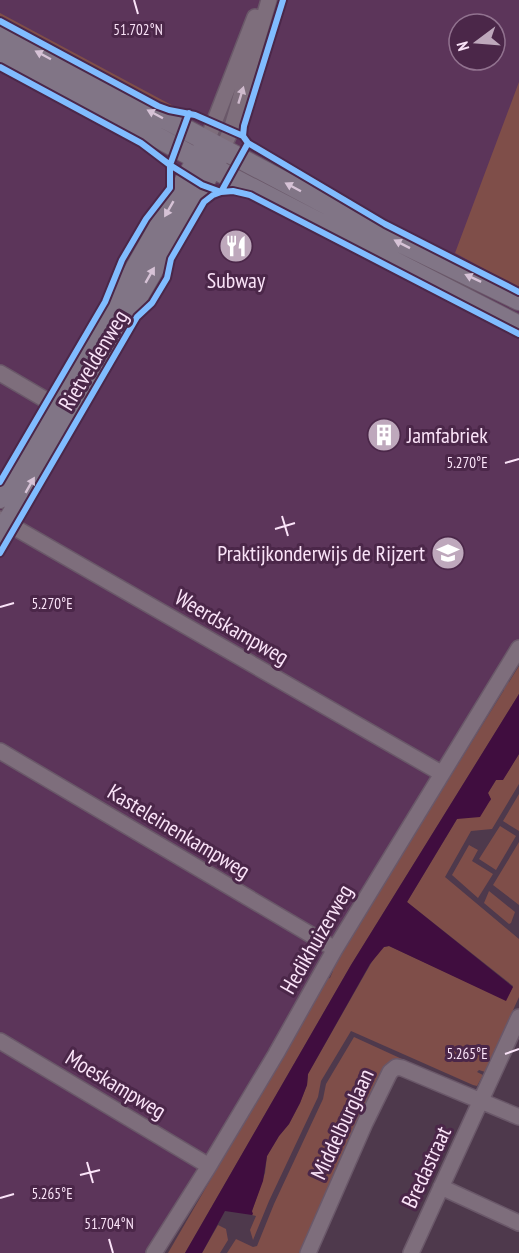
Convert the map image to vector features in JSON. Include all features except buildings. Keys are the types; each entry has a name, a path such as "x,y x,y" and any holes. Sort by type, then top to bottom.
{"main road":[{"path":"0,31 210,154 519,326"},
{"path":"0,51 210,154 519,300"},
{"name":"Rietveldenweg","path":"2,526 63,410 210,154"},
{"name":"Rietveldenweg","path":"0,498 63,410"}],"street":[{"name":"Rietveldenweg","path":"210,154 261,0"},
{"name":"Rietveldenweg","path":"210,154 231,130 269,0"},
{"path":"0,372 63,410"},
{"name":"Weerdskampweg","path":"2,526 441,773"},
{"name":"Hedikhuizerweg","path":"154,1253 276,1054 335,949 441,773 519,648"},
{"name":"Kasteleinenkampweg","path":"0,751 335,949"},
{"name":"Bredastraat","path":"411,1253 519,1017"},
{"name":"Moeskampweg","path":"0,1041 209,1166"},
{"name":"Middelburglaan","path":"308,1253 365,1123 390,1072 396,1067 482,1100 519,1117"},
{"path":"441,1187 519,1223"}],"shaded area":[{"path":"0,0 519,0 519,645 161,1253 0,1253"},
{"path":"0,13 179,109 192,110 196,113 161,105 0,19"},
{"path":"519,82 519,288 455,253"},
{"path":"519,666 519,694 351,965 185,1253 168,1253 324,984 320,980 330,978 333,971 327,972 343,945 350,940 360,923 358,915 361,910 369,908 422,822 418,816 427,814 504,690 504,683 509,682"},
{"path":"519,694 519,754 503,780 496,780 488,793 491,799 480,817 457,819 407,902 513,987 506,1001 389,946 384,947 370,964 308,1074 307,1085 300,1103 267,1156 263,1181 252,1211 253,1214 225,1211 202,1253 185,1253 351,965"},
{"path":"519,754 519,784 492,829 471,831 445,877 519,939 519,997 485,1072 479,1070 477,1072 483,1075 477,1086 473,1085 351,1031 321,1081 318,1097 253,1240 250,1230 256,1216 252,1215 252,1211 265,1173 267,1156 289,1124 307,1085 308,1074 378,951 389,946 506,1000 513,986 407,902 457,819 491,800 488,793 496,780 503,779"},
{"path":"519,794 519,831 503,821"},
{"path":"500,826 516,836 496,870 479,859"},
{"path":"519,842 519,905 493,885"},
{"path":"469,845 478,850 472,861 493,874 478,898 452,875"},
{"path":"489,891 515,912 511,923 509,924 484,903"},
{"path":"354,1037 402,1059 302,1253 227,1253 236,1239 253,1247 257,1246 323,1099 326,1084"},
{"path":"218,1225 226,1229 228,1240 220,1253 202,1253"}],"cycle path":[{"path":"0,553 137,317 152,303 167,278 171,259 204,202 221,192 248,143 243,136 244,126 283,0"},
{"path":"0,21 158,106 195,115 243,136"},
{"path":"0,67 141,143 202,185 221,192 233,191 250,195 519,334"},
{"path":"0,482 105,302 122,260 146,219 170,188 170,165 189,113"},
{"path":"248,143 385,224 519,292"}],"place":[{"name":"Subway","path":"236,246"},
{"name":"Jamfabriek","path":"384,435"},
{"name":"Praktijkonderwijs de Rijzert","path":"448,553"}]}
